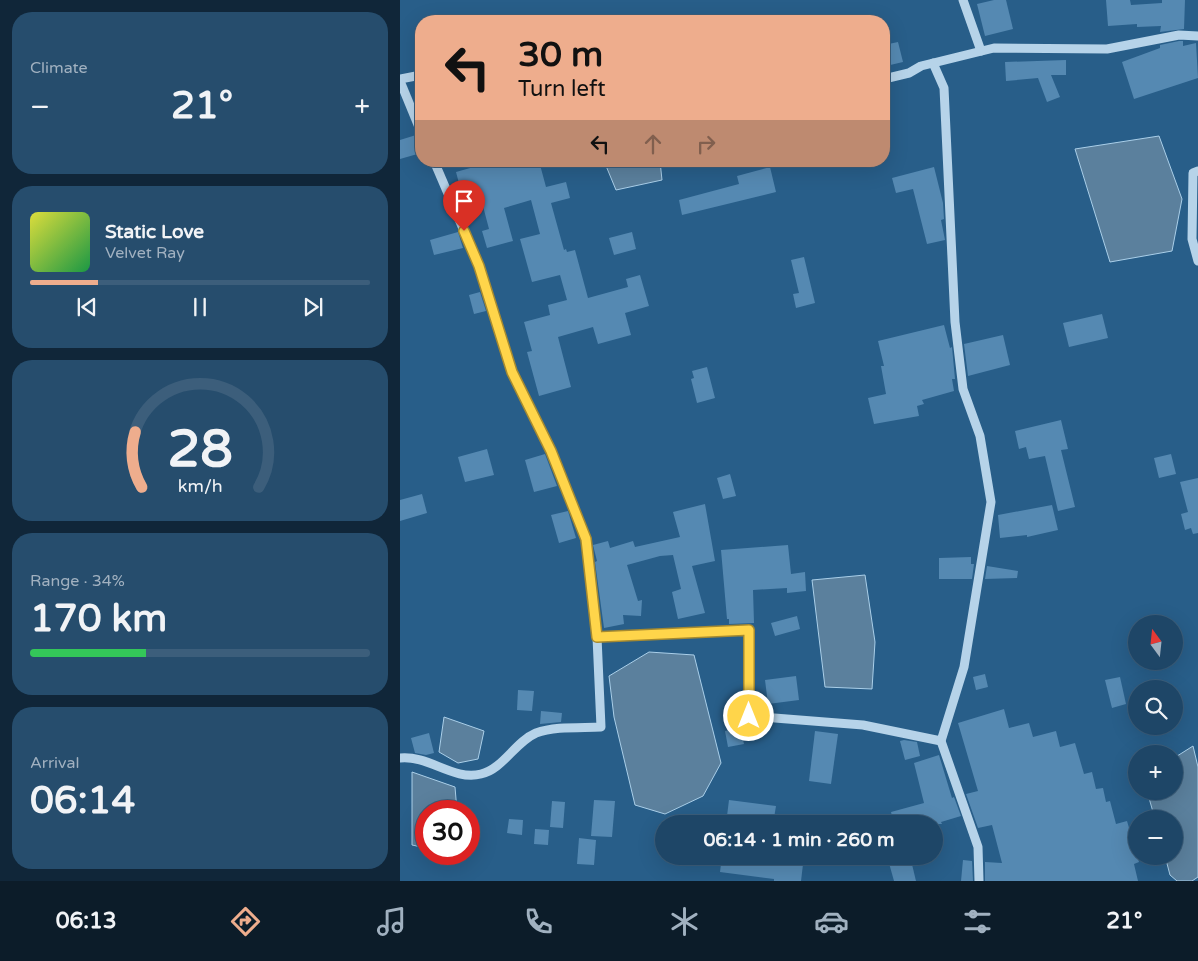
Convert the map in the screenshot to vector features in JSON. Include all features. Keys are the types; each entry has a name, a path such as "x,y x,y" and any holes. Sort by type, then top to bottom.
{"street":[{"path":"963,0 981,51"},
{"path":"890,78 908,73 921,66 994,48 1107,49 1179,35 1198,36"},
{"path":"933,63 944,88 955,322 963,389 980,436 991,502 964,668 941,741 962,807 978,847 979,881"},
{"path":"415,76 400,80 415,117"},
{"path":"400,758 408,757 429,762 466,776 483,774 498,764 512,749 536,733 601,727 597,637 586,539 551,451 512,372 479,266 437,167"},
{"path":"1198,171 1193,173 1192,239 1198,261"},
{"path":"597,637 749,630 749,716 862,725 941,741"}],"water":[{"path":"1159,136 1182,199 1172,251 1110,262 1075,149"},
{"path":"606,167 661,167 662,180 616,190"},
{"path":"865,575 875,642 872,689 825,687 812,580"},
{"path":"649,652 694,655 721,763 703,796 665,814 635,805 614,717 609,676"},
{"path":"444,717 484,731 478,759 458,763 439,752"},
{"path":"1193,746 1198,767 1198,877 1192,881 1177,881 1170,875 1167,865 1183,865 1183,810 1152,810 1150,800 1183,800 1183,752"},
{"path":"412,772 455,787 456,800 415,800 415,846 412,845"}],"building":[{"path":"994,0 1006,0 1013,29 985,36 977,4"},
{"path":"1106,0 1130,0 1131,5 1162,3 1162,0 1185,0 1184,29 1160,32 1161,26 1137,27 1137,24 1108,26"},
{"path":"1183,41 1183,46 1196,43 1198,78 1134,99 1122,62 1160,48 1160,45"},
{"path":"898,42 903,62 890,65 890,44"},
{"path":"1066,60 1066,75 1051,75 1060,97 1047,102 1038,78 1006,81 1005,62"},
{"path":"415,135 415,155 400,159 400,140"},
{"path":"474,167 541,167 546,187 566,182 570,198 551,203 564,250 566,249 567,252 575,250 588,298 628,287 626,279 640,275 649,306 625,313 631,335 598,344 593,327 558,337 571,387 539,396 527,352 532,351 524,322 550,315 548,305 567,300 560,275 532,282 520,239 540,234 531,200 504,208 513,241 487,248 482,231 489,229 479,191 462,195 456,172"},
{"path":"770,167 776,192 682,215 679,200 739,184 737,176"},
{"path":"934,167 943,203 944,219 941,220 945,240 927,244 913,189 896,193 892,178"},
{"path":"458,232 463,248 434,255 430,240"},
{"path":"632,232 636,249 614,255 609,238"},
{"path":"804,257 815,303 796,308 793,294 799,293 791,260"},
{"path":"480,292 486,311 474,314 469,295"},
{"path":"1102,314 1108,338 1069,347 1063,323"},
{"path":"944,325 950,348 952,347 955,379 952,379 954,391 922,400 924,404 917,406 919,416 874,424 868,398 886,394 881,366 884,366 878,341"},
{"path":"1003,335 1010,365 968,376 964,344"},
{"path":"707,367 715,398 697,403 691,379 694,378 692,371"},
{"path":"1061,420 1068,449 1061,450 1075,507 1058,511 1045,456 1029,459 1026,447 1019,449 1015,431"},
{"path":"487,449 494,475 465,482 458,457"},
{"path":"545,454 557,486 534,492 525,460"},
{"path":"1171,454 1176,474 1159,478 1154,458"},
{"path":"730,474 736,496 723,499 717,478"},
{"path":"1198,478 1198,533 1193,534 1191,528 1185,530 1181,514 1188,512 1180,482"},
{"path":"422,494 427,513 400,521 400,500"},
{"path":"705,504 715,561 692,566 705,613 678,619 672,592 681,589 673,555 660,556 627,565 638,601 642,600 641,616 623,615 624,624 604,628 595,562 597,561 593,545 608,541 610,548 633,541 635,547 680,537 673,512"},
{"path":"1052,505 1058,530 1027,537 1027,535 1000,538 998,515"},
{"path":"568,511 576,538 559,543 551,515"},
{"path":"788,545 791,574 805,572 806,591 787,593 787,588 753,590 754,623 729,624 721,550"},
{"path":"971,557 971,564 974,564 972,579 939,579 939,558"},
{"path":"987,566 1018,571 1017,578 985,579"},
{"path":"797,616 800,629 775,636 771,623"},
{"path":"985,674 988,687 976,690 973,677"},
{"path":"796,676 799,700 768,704 765,680"},
{"path":"1120,677 1126,704 1112,708 1105,680"},
{"path":"518,690 534,691 532,711 517,710"},
{"path":"1004,709 1009,728 1029,723 1033,737 1056,731 1060,747 1075,743 1084,774 1092,772 1096,789 1103,788 1106,802 1110,801 1116,824 1127,821 1128,865 1134,865 1138,881 985,881 985,862 1002,863 992,825 978,828 966,794 978,791 958,723"},
{"path":"541,711 562,713 561,722 540,724"},
{"path":"740,728 744,744 728,747 725,731"},
{"path":"815,731 838,734 831,784 809,781"},
{"path":"429,733 434,753 426,755 415,753 411,738"},
{"path":"900,741 917,742 920,756 905,760"},
{"path":"939,755 952,798 954,797 961,816 943,821 943,815 892,815 891,812 924,803 914,763"},
{"path":"594,800 615,801 612,837 591,836"},
{"path":"729,800 776,806 774,815 727,815"},
{"path":"552,801 565,802 563,828 550,827"},
{"path":"509,819 523,820 522,835 507,833"},
{"path":"535,829 549,830 548,845 534,844"},
{"path":"579,838 596,840 594,865 577,864"},
{"path":"963,860 972,861 973,881 961,881"},
{"path":"721,865 803,865 801,881 774,881 774,879 720,872"},
{"path":"890,865 912,865 916,881 894,881"}],"route":[{"path":"464,231 479,266 512,372 551,451 586,539 597,637 749,630 749,716"}]}
